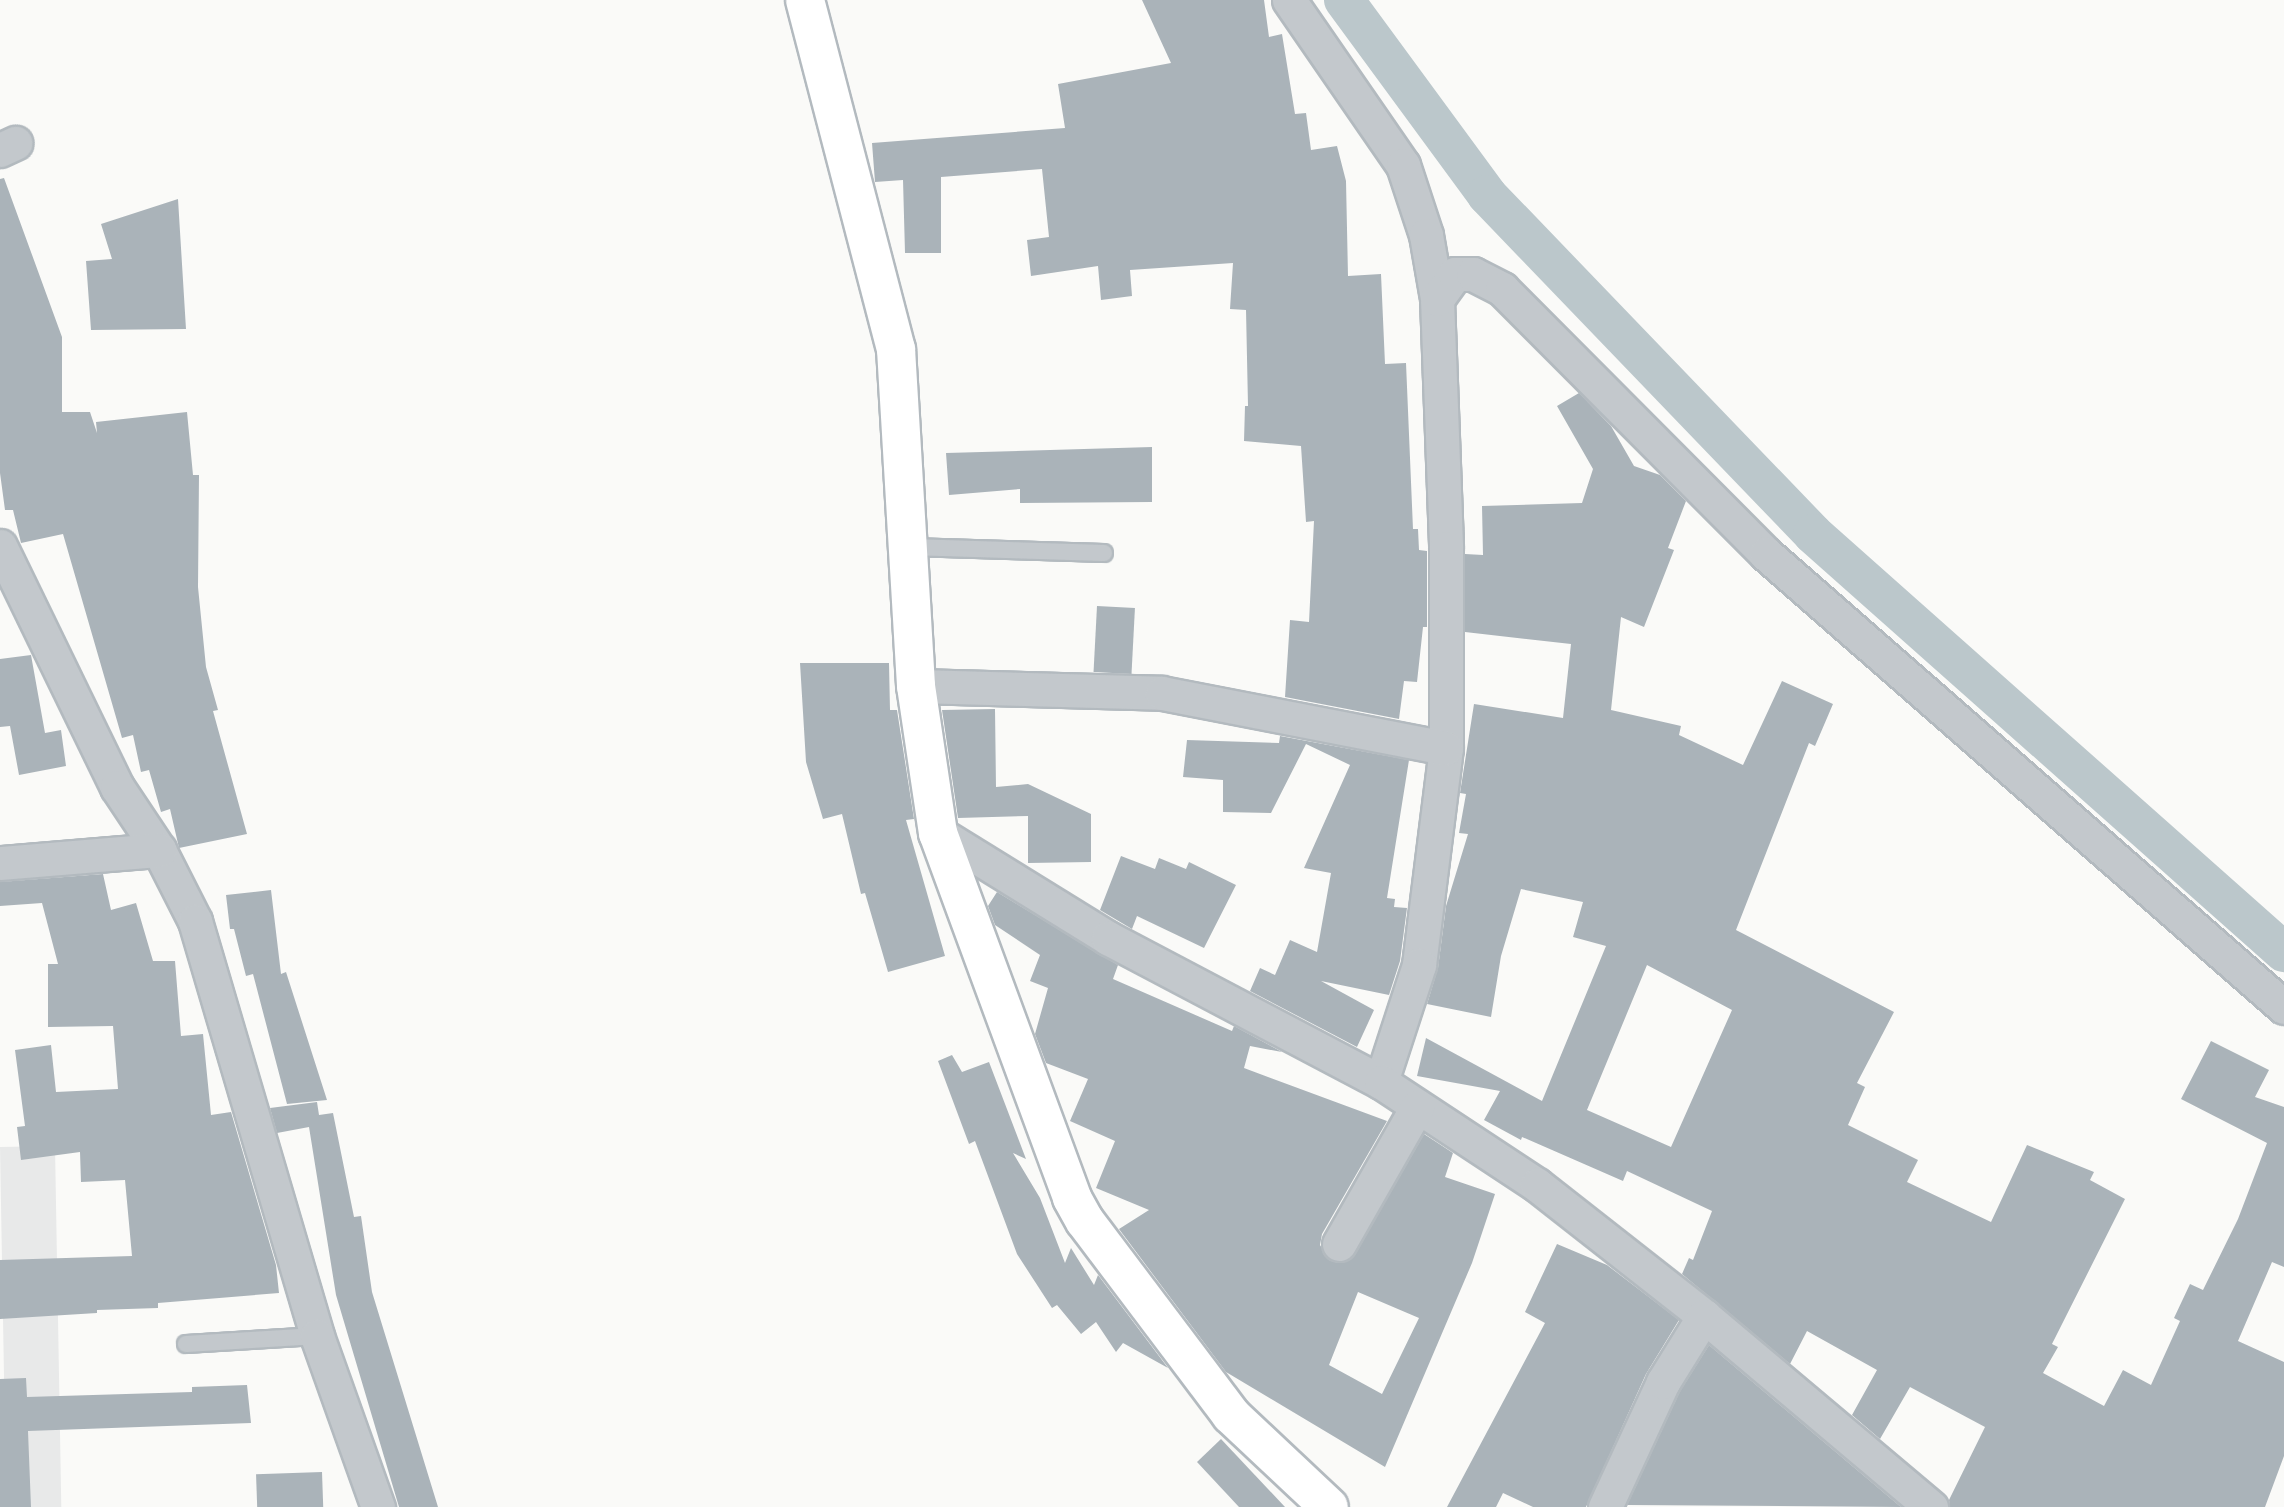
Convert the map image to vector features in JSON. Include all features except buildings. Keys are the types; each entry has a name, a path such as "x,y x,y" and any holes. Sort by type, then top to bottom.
{"street":[{"path":"805,0 891,324 903,422 916,686 938,833 1085,1222 1231,1415 1329,1507"},
{"path":"1289,0 1403,165 1426,234 1437,299 1446,548 1446,748 1419,965 1381,1082"},
{"path":"1437,299 1455,274 1473,274 1503,289 1766,554 2284,1007"},
{"path":"0,546 117,787 159,850 195,921 317,1336 378,1507"},
{"path":"916,686 1162,693 1446,748"},
{"path":"938,833 1108,938 1381,1082 1537,1185 1704,1316 1910,1500"},
{"path":"0,863 159,850"},
{"path":"1339,1244 1417,1107"},
{"path":"1605,1507 1663,1382 1704,1316"}],"lane":[{"path":"910,547 1104,553"},
{"path":"186,1344 317,1336"}],"shaded area":[{"path":"55,1146 61,1507 6,1507 0,1147"}],"waterway":[{"path":"1344,0 1487,195 1813,534 2284,952"}]}
